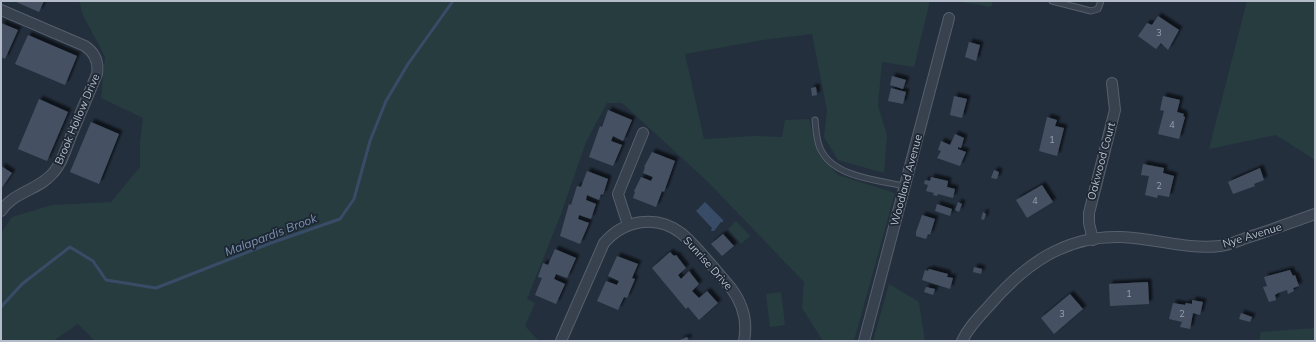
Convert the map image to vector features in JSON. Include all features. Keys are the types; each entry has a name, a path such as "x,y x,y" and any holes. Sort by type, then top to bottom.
{"street":[{"name":"Brook Hollow Drive","path":"1,10 85,46 94,54 98,68 98,74 63,156 54,173 46,180 22,193 4,206 1,211"},
{"name":"Woodland Avenue","path":"864,341 949,18"},
{"name":"Oakwood Court","path":"1093,240 1089,223 1089,213 1115,110 1112,83"},
{"path":"628,225 618,194 643,133"},
{"name":"Nye Avenue","path":"962,341 969,328 1018,275 1034,262 1068,246 1093,240 1121,237 1141,239 1183,247 1221,246 1315,214"},
{"name":"Sunrise Drive","path":"561,341 604,243 614,232 637,222 657,222 669,226 682,234 738,297 746,322 744,341"}],"lane":[{"path":"1052,1 1090,11 1098,9 1100,1"},
{"path":"815,120 819,147 833,164 867,178 904,186"}],"green space":[{"path":"79,1 930,1 914,67 882,62 878,105 887,136 884,173 838,160 824,137 827,110 812,34 763,40 685,54 704,139 755,136 782,137 785,120 809,119 819,155 838,175 895,193 854,341 823,341 802,308 804,282 706,180 622,103 607,103 586,142 561,214 527,299 535,303 525,326 539,341 95,341 78,324 53,341 1,341 1,233 12,217 52,205 111,202 140,167 140,143 143,118 101,98 105,57 83,15"},
{"path":"956,1 993,1 991,7"},
{"path":"1247,1 1315,1 1315,160 1276,135 1209,149"},
{"path":"736,221 750,236 741,244 728,229"},
{"path":"889,284 919,302 925,341 873,341"},
{"path":"781,292 785,325 770,327 766,294"},
{"path":"1315,328 1315,341 1259,341 1261,332"}],"water":[{"path":"705,202 723,220 723,222 721,222 714,231 711,231 712,228 696,211"}],"building":[{"path":"14,1 44,1 39,12"},
{"path":"1158,16 1179,30 1168,50 1161,43 1156,49 1138,36 1147,23 1152,25"},
{"path":"1,23 18,30 5,59 1,57"},
{"path":"28,35 77,56 65,85 15,64"},
{"path":"969,42 980,45 976,61 965,57"},
{"path":"892,76 906,80 903,89 890,85"},
{"path":"816,87 817,95 812,96 811,88"},
{"path":"891,88 906,92 903,104 888,101"},
{"path":"954,96 967,99 962,118 950,115"},
{"path":"1163,96 1180,100 1177,112 1184,114 1183,116 1185,117 1179,139 1158,134 1164,111 1160,110"},
{"path":"39,99 68,112 47,161 18,149"},
{"path":"608,110 632,120 623,141 613,136 611,141 622,145 613,166 589,157 600,126 602,127"},
{"path":"1047,117 1057,120 1055,126 1064,128 1057,156 1039,151"},
{"path":"91,122 119,134 99,184 70,172"},
{"path":"955,134 964,138 961,148 958,147 958,149 966,152 960,166 937,158 941,151 938,150 941,141 950,145"},
{"path":"652,152 675,161 664,192 662,191 656,207 633,198 634,191 641,177 651,181 653,177 643,173 644,167"},
{"path":"1143,164 1164,168 1163,173 1174,176 1169,197 1158,195 1157,198 1145,195 1149,176 1141,175"},
{"path":"1,166 12,173 1,189"},
{"path":"1260,168 1264,180 1254,184 1255,186 1233,194 1228,182"},
{"path":"994,170 999,172 997,179 991,178"},
{"path":"587,171 608,179 603,195 601,194 599,200 587,195 586,200 596,204 591,219 579,215 578,219 589,223 580,244 560,236 569,204 571,205 577,186 581,187"},
{"path":"931,177 948,181 947,187 955,189 953,198 938,194 937,196 933,195 934,193 926,191 928,185 924,184 925,180 930,181"},
{"path":"1042,185 1053,202 1027,218 1016,200"},
{"path":"958,202 962,204 959,212 955,210"},
{"path":"937,204 952,209 950,216 935,211"},
{"path":"983,212 986,214 984,220 981,219"},
{"path":"922,215 935,219 930,235 928,234 926,239 916,236"},
{"path":"723,234 734,246 722,256 711,244"},
{"path":"555,249 576,258 567,278 556,274 554,279 565,284 556,304 535,295 542,278 538,277 543,263 548,265"},
{"path":"670,252 674,256 676,255 686,268 678,275 681,279 689,271 699,284 692,291 699,298 707,291 718,303 699,320 688,307 686,309 652,268"},
{"path":"617,256 638,264 632,278 635,279 627,298 624,297 618,310 597,301 606,281 617,285 619,281 608,276"},
{"path":"974,267 982,269 981,274 973,272"},
{"path":"929,269 948,274 947,277 953,278 950,289 922,280 925,270 928,271"},
{"path":"1290,270 1293,276 1295,275 1299,286 1293,288 1294,291 1288,294 1287,290 1278,293 1275,295 1276,300 1269,302 1263,287 1267,286 1264,277"},
{"path":"1148,282 1149,304 1110,306 1109,284"},
{"path":"926,287 935,289 933,295 924,292"},
{"path":"1070,294 1083,309 1054,334 1041,318"},
{"path":"1192,300 1203,302 1200,315 1193,313 1190,329 1180,327 1182,322 1169,319 1173,303 1185,305 1186,303 1192,304"},
{"path":"1241,313 1252,317 1250,322 1239,319"},
{"path":"687,337 689,341 678,341"}],"waterway":[{"name":"Malapardis Brook","path":"1,307 22,284 70,247 93,261 106,280 156,288 271,243 340,219 354,199 370,141 386,101 408,64 453,1"}]}
